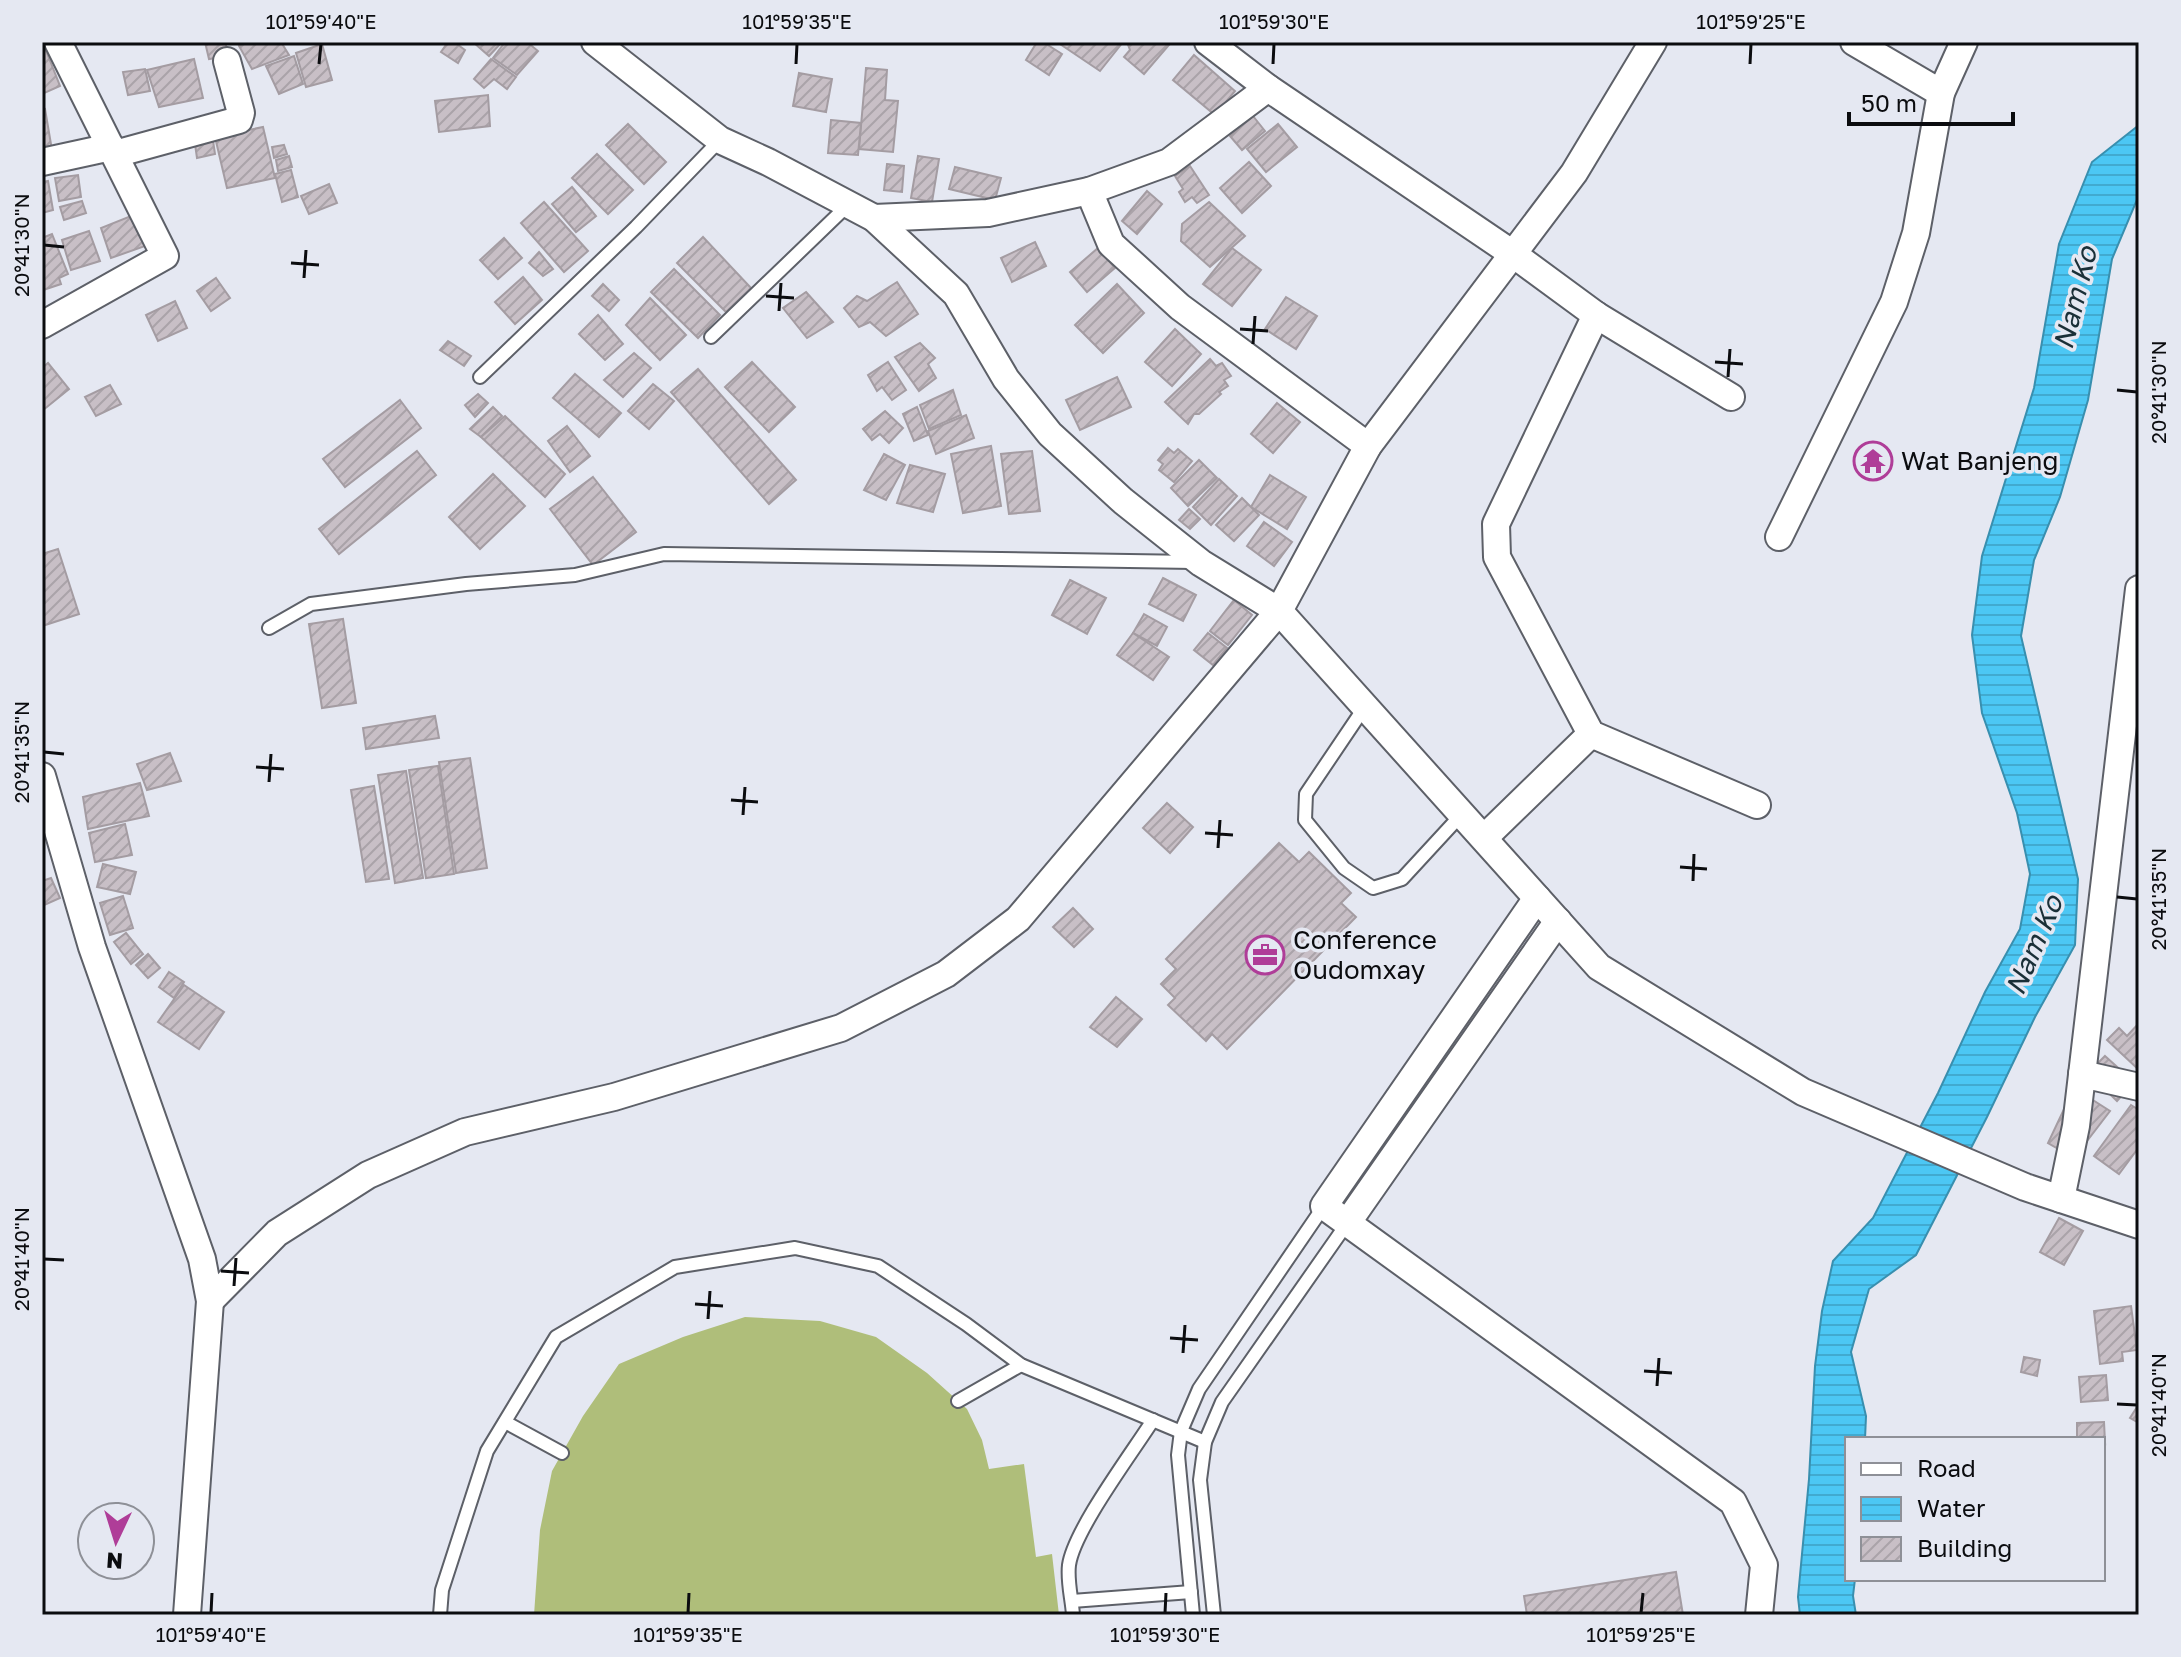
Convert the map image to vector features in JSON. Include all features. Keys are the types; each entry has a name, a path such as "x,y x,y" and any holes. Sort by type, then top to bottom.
{"street":[{"path":"42,325 165,256 58,42"},
{"path":"595,42 720,140 874,218 956,294 1006,379 1050,434 1123,501 1201,563 1279,611 1599,967 1813,1097 2025,1187 2139,1225"},
{"path":"1208,42 1268,88 1513,254 1596,315 1731,397"},
{"path":"210,1301 277,1233 368,1175 465,1132 614,1097 841,1028 946,974 1018,919 1279,611 1368,446 1574,173 1653,42"},
{"path":"1854,42 1941,93"},
{"path":"1779,537 1894,302 1916,233 1941,93 1964,42"},
{"path":"42,162 113,150 239,120 241,113 227,61"},
{"path":"874,218 988,213 1089,191 1169,162 1268,88"},
{"path":"1089,191 1111,244 1180,307 1368,446"},
{"path":"1596,315 1496,524 1497,557 1591,734 1757,805"},
{"path":"2061,1199 2076,1126 2139,589"},
{"path":"1484,838 1591,734"},
{"path":"42,776 92,947 202,1259 210,1301 187,1615"},
{"path":"1537,898 1324,1206 1733,1502 1764,1565 1759,1615"},
{"path":"1348,1222 1558,921"},
{"path":"2082,1074 2139,1087"}],"lane":[{"path":"480,377 636,227 720,140"},
{"path":"711,337 848,205"},
{"path":"269,628 311,604 466,584 575,575 664,554 1201,563"},
{"path":"1364,708 1306,794 1305,820 1344,868 1373,888 1402,879 1461,815"},
{"path":"1193,1615 1178,1455 1181,1431 1199,1389 1324,1206"},
{"path":"1214,1615 1200,1480 1205,1442 1222,1402 1348,1222"},
{"path":"440,1615 442,1590 487,1451 556,1337 675,1267 795,1248 878,1266 966,1324 1021,1365 1205,1442"},
{"path":"958,1401 1021,1365"},
{"path":"1153,1420 1086,1525 1069,1562 1073,1608 1191,1592"},
{"path":"505,1422 562,1453"}],"green space":[{"path":"745,1317 820,1321 876,1337 927,1373 967,1409 982,1440 989,1469 1024,1464 1036,1557 1052,1554 1059,1615 534,1615 540,1530 552,1471 583,1416 619,1364 683,1337"}],"water":[{"name":"Nam Ko","path":"2139,125 2139,195 2112,259 2088,400 2060,497 2034,560 2021,636 2078,879 2075,945 2035,1017 1916,1255 1869,1289 1851,1352 1866,1416 1865,1437 1845,1437 1845,1581 1855,1581 1856,1615 1800,1615 1798,1597 1815,1366 1833,1261 1873,1218 1938,1093 1985,992 2020,929 2030,874 2017,813 1982,713 1972,635 1982,556 2034,388 2059,244 2092,162"}],"building":[{"path":"205,42 225,42 229,56 209,59"},
{"path":"247,42 281,42 289,55 252,69 239,46"},
{"path":"448,42 454,42 465,50 458,63 441,52"},
{"path":"473,42 502,42 489,56"},
{"path":"505,42 527,42 538,51 517,75 493,58"},
{"path":"1037,42 1043,42 1062,54 1049,75 1026,60"},
{"path":"1057,42 1123,42 1100,71"},
{"path":"1127,42 1165,42 1169,45 1144,74 1124,57 1130,50"},
{"path":"322,44 332,80 306,87 296,53"},
{"path":"45,48 60,86 42,94 42,50"},
{"path":"1194,55 1235,91 1215,115 1173,80"},
{"path":"294,56 303,84 279,94 266,66"},
{"path":"194,59 203,98 159,107 147,70"},
{"path":"491,59 516,77 507,89 494,79 484,88 474,79"},
{"path":"866,68 887,70 885,100 898,101 893,152 859,149"},
{"path":"145,69 150,91 128,95 123,72"},
{"path":"799,73 832,79 826,112 793,106"},
{"path":"488,95 490,126 439,132 435,101"},
{"path":"45,109 52,150 42,153 42,110"},
{"path":"1253,116 1265,131 1242,150 1230,136"},
{"path":"831,120 861,123 858,155 828,153"},
{"path":"628,124 666,162 644,184 606,145"},
{"path":"1278,124 1297,147 1266,172 1247,149"},
{"path":"263,127 275,178 227,188 215,137"},
{"path":"212,134 215,154 197,158 194,137"},
{"path":"284,145 287,154 274,158 272,147"},
{"path":"597,154 633,190 608,214 572,178"},
{"path":"289,156 292,167 278,171 276,160"},
{"path":"918,156 939,159 932,202 911,198"},
{"path":"1249,162 1271,186 1242,213 1220,188"},
{"path":"887,164 904,166 902,192 884,190"},
{"path":"1190,166 1209,195 1197,203 1192,197 1185,202 1179,192 1183,189 1175,176"},
{"path":"955,167 1001,178 995,200 949,189"},
{"path":"291,170 298,197 282,202 275,174"},
{"path":"78,175 81,197 59,201 55,178"},
{"path":"48,181 53,210 42,213 42,182"},
{"path":"329,184 337,203 309,214 301,196"},
{"path":"572,187 596,216 576,232 552,204"},
{"path":"1147,191 1162,204 1137,234 1122,221"},
{"path":"82,201 86,213 64,220 60,207"},
{"path":"544,202 588,251 564,272 521,223"},
{"path":"1209,202 1245,236 1210,267 1181,241 1182,224"},
{"path":"136,214 148,245 111,258 101,228"},
{"path":"89,231 100,261 71,270 62,240"},
{"path":"52,234 68,274 59,278 61,284 43,290 42,238"},
{"path":"703,237 751,288 726,312 677,263"},
{"path":"504,238 522,258 498,279 480,260"},
{"path":"1035,242 1046,266 1012,282 1001,258"},
{"path":"1098,248 1115,268 1087,292 1070,272"},
{"path":"1232,248 1261,270 1232,306 1203,284"},
{"path":"539,252 553,269 543,276 529,263"},
{"path":"674,269 720,315 698,338 651,292"},
{"path":"523,277 542,300 515,324 495,302"},
{"path":"216,278 230,298 211,311 197,291"},
{"path":"897,282 918,314 886,336 870,322 859,327 844,308 857,296 867,301"},
{"path":"603,284 619,300 609,311 592,296"},
{"path":"1117,284 1144,313 1103,353 1075,325"},
{"path":"806,292 833,322 807,338 783,308"},
{"path":"1286,297 1317,316 1296,349 1265,329"},
{"path":"650,298 686,335 660,360 626,325"},
{"path":"175,301 187,328 158,341 146,315"},
{"path":"598,315 623,344 605,360 579,334"},
{"path":"1175,329 1201,354 1172,386 1145,362"},
{"path":"448,341 471,356 464,366 440,350"},
{"path":"920,343 935,358 928,364 936,378 919,391 895,357"},
{"path":"634,353 651,368 623,397 604,380"},
{"path":"1210,359 1216,366 1222,363 1231,376 1224,380 1228,386 1199,414 1194,414 1188,424 1165,402"},
{"path":"752,362 795,407 769,432 725,387"},
{"path":"888,362 906,390 892,400 882,387 877,391 868,375"},
{"path":"48,363 69,389 42,411 42,368"},
{"path":"698,369 796,480 769,504 671,392"},
{"path":"575,374 621,413 599,437 553,398"},
{"path":"1117,377 1131,407 1080,430 1066,400"},
{"path":"653,384 674,401 649,429 628,411"},
{"path":"110,385 121,404 96,416 85,397"},
{"path":"953,390 961,415 929,429 920,405"},
{"path":"478,394 488,403 475,417 465,405"},
{"path":"400,400 421,428 345,487 323,459"},
{"path":"1277,403 1300,422 1273,453 1251,434"},
{"path":"493,407 502,416 481,437 470,429"},
{"path":"917,407 928,435 914,441 903,414"},
{"path":"885,411 903,428 889,443 880,434 872,440 863,429"},
{"path":"966,415 974,438 936,454 928,431"},
{"path":"505,416 565,474 545,497 481,437"},
{"path":"567,426 590,456 570,472 548,441"},
{"path":"991,446 1001,506 963,513 951,454"},
{"path":"1168,448 1174,453 1178,449 1192,461 1174,482 1159,470 1163,464 1158,460"},
{"path":"417,451 436,475 339,554 319,529"},
{"path":"1032,451 1040,511 1009,514 1001,454"},
{"path":"884,454 905,465 886,500 864,490"},
{"path":"1199,460 1217,478 1188,506 1171,488"},
{"path":"910,465 945,474 933,512 897,503"},
{"path":"493,474 525,506 480,549 449,517"},
{"path":"1270,475 1306,497 1287,529 1251,507"},
{"path":"593,477 636,532 593,565 550,509"},
{"path":"1219,479 1237,496 1211,525 1193,507"},
{"path":"1242,498 1259,515 1234,541 1216,525"},
{"path":"1189,509 1200,519 1190,529 1179,520"},
{"path":"1264,522 1292,542 1274,566 1247,546"},
{"path":"58,549 79,614 42,626 42,554"},
{"path":"1163,578 1196,595 1183,621 1149,604"},
{"path":"1070,580 1106,598 1087,634 1052,615"},
{"path":"1234,600 1252,615 1228,645 1210,631"},
{"path":"1144,614 1167,627 1157,646 1133,633"},
{"path":"343,619 356,703 322,708 309,624"},
{"path":"1133,633 1169,657 1153,680 1117,655"},
{"path":"1208,633 1227,648 1213,665 1194,650"},
{"path":"435,716 439,738 366,749 363,728"},
{"path":"170,753 181,781 147,790 137,764"},
{"path":"470,758 487,868 456,873 439,762"},
{"path":"438,766 454,874 426,878 409,770"},
{"path":"406,771 423,878 395,883 378,775"},
{"path":"140,783 149,816 88,829 83,797"},
{"path":"374,786 389,879 366,882 351,790"},
{"path":"1167,803 1193,827 1170,853 1143,828"},
{"path":"125,824 132,855 95,862 89,833"},
{"path":"1279,843 1299,862 1309,852 1351,893 1341,903 1356,917 1227,1049 1212,1034 1206,1041 1168,1005 1175,998 1161,984 1176,969 1166,959"},
{"path":"103,864 136,872 130,894 97,887"},
{"path":"51,878 60,898 42,906 42,881"},
{"path":"123,896 133,928 110,935 100,903"},
{"path":"1073,908 1093,929 1074,947 1053,927"},
{"path":"126,933 143,954 131,964 114,942"},
{"path":"148,954 160,968 148,978 136,965"},
{"path":"169,972 184,982 174,998 159,987"},
{"path":"184,985 224,1012 199,1049 158,1022"},
{"path":"1116,997 1142,1019 1117,1047 1090,1027"},
{"path":"2139,1023 2138,1069 2107,1040 2119,1028 2127,1036"},
{"path":"2105,1056 2134,1082 2117,1101 2088,1073"},
{"path":"2074,1088 2110,1111 2074,1158 2048,1143"},
{"path":"2131,1105 2139,1110 2139,1147 2119,1174 2094,1156"},
{"path":"2059,1218 2083,1231 2064,1265 2040,1252"},
{"path":"2131,1306 2137,1350 2122,1352 2123,1361 2100,1364 2094,1311"},
{"path":"2024,1357 2040,1360 2037,1376 2021,1372"},
{"path":"2106,1375 2108,1400 2081,1402 2079,1377"},
{"path":"2139,1408 2139,1423 2130,1418"},
{"path":"2104,1422 2105,1437 2077,1437 2077,1423"},
{"path":"1676,1572 1683,1615 1527,1615 1524,1596"}],"place":[{"name":"Wat Banjeng","path":"1873,461"},
{"name":"Conference Oudomxay","path":"1265,955"}]}
